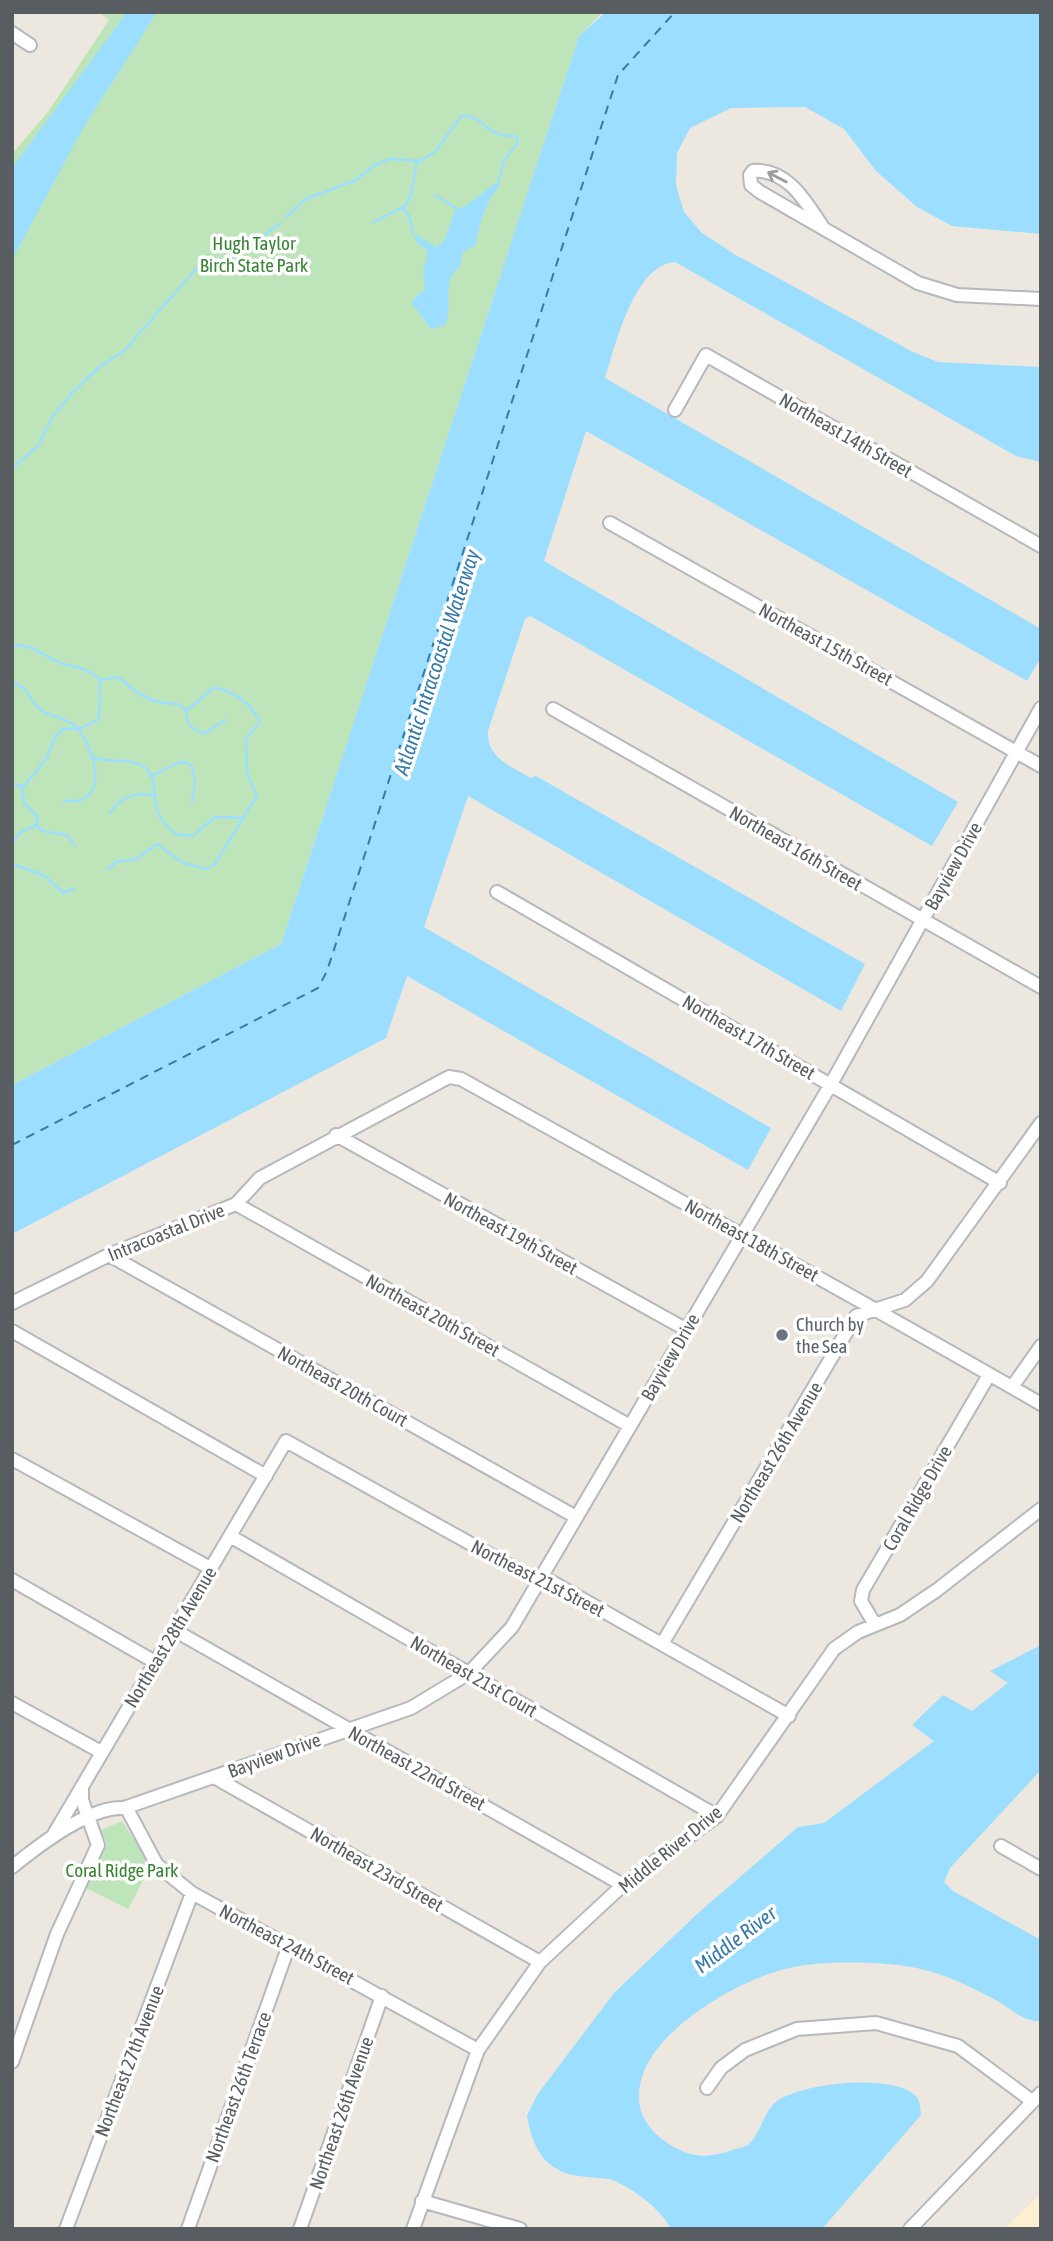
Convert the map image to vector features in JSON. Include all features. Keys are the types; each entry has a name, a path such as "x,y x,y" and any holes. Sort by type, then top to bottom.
{"street":[{"path":"12,33 30,45"},
{"path":"821,226 799,192 778,176 753,171 749,179 760,192 918,283 957,295 1041,299"},
{"name":"Northeast 14th Street","path":"674,411 706,355 1041,546"},
{"name":"Northeast 15th Street","path":"610,523 1041,766"},
{"name":"Bayview Drive","path":"12,1867 52,1837 90,1822 118,1815 125,1808 347,1728 411,1708 469,1673 512,1627 831,1084 1041,708"},
{"name":"Northeast 16th Street","path":"553,709 1041,987"},
{"name":"Northeast 17th Street","path":"497,892 1000,1182"},
{"name":"Intracoastal Drive","path":"12,1303 109,1255 236,1203 260,1178 336,1135 449,1077 461,1079"},
{"name":"Northeast 18th Street","path":"461,1079 741,1236 879,1309 1041,1404"},
{"name":"Northeast 26th Avenue","path":"662,1644 856,1316 905,1300 928,1281 1041,1123"},
{"name":"Northeast 19th Street","path":"336,1135 687,1330"},
{"name":"Northeast 20th Street","path":"236,1203 630,1426"},
{"name":"Northeast 20th Court","path":"109,1255 576,1517"},
{"path":"12,1331 266,1476"},
{"path":"1012,1387 1041,1346"},
{"name":"Coral Ridge Drive","path":"874,1623 861,1601 863,1590 989,1374"},
{"name":"Northeast 21st Street","path":"286,1441 525,1574 542,1577 789,1716"},
{"name":"Northeast 28th Avenue","path":"52,1837 286,1441"},
{"path":"12,1459 211,1569"},
{"name":"Middle River Drive","path":"413,2229 478,2050 540,1962 623,1885 717,1816 834,1649 874,1623 900,1615 937,1590 1041,1509"},
{"name":"Northeast 21st Court","path":"230,1536 717,1816"},
{"path":"12,1580 155,1662"},
{"name":"Northeast 22nd Street","path":"174,1630 623,1885"},
{"path":"12,1703 101,1752"},
{"name":"Northeast 23rd Street","path":"214,1777 540,1962"},
{"path":"12,2062 57,1934 97,1850 98,1840 82,1800 83,1784"},
{"name":"Northeast 24th Street","path":"125,1808 157,1865 192,1893 478,2050"},
{"path":"1000,1846 1037,1862"},
{"name":"Northeast 27th Avenue","path":"66,2229 192,1893"},
{"name":"Northeast 26th Terrace","path":"188,2229 289,1945"},
{"name":"Northeast 26th Avenue","path":"300,2229 382,1996"},
{"path":"707,2088 721,2068 745,2050 797,2028 876,2023 958,2046 1036,2097 910,2229"},
{"path":"422,2201 520,2229"}],"shaded area":[{"path":"1041,2193 1041,2229 1004,2229"}],"green space":[{"name":"Hugh Taylor Birch State Park","path":"99,12 603,12 579,36 281,944 12,1085 12,154 48,112 109,20"},
{"name":"Coral Ridge Park","path":"122,1821 151,1866 128,1909 86,1888 107,1844 101,1830"}],"water":[{"path":"127,12 157,12 82,130 12,260 12,168"},
{"name":"Atlantic Intracoastal Waterway","path":"606,12 1041,12 1041,234 952,226 917,207 876,171 844,129 805,107 731,108 690,128 677,153 676,185 684,212 702,233 736,255 913,352 938,362 1041,367 1041,462 1016,456 675,262 661,266 648,277 638,291 621,327 605,378 1041,629 1041,657 1027,681 586,431 544,561 958,802 932,846 557,631 530,616 525,619 488,731 491,748 496,755 515,769 531,778 536,776 865,964 841,1011 468,796 424,927 771,1128 748,1170 407,976 386,1038 12,1234 12,1085 281,944 579,36"},
{"path":"496,183 499,187 484,213 476,245 463,252 460,267 450,279 445,325 431,329 411,302 425,289 423,272 428,252 416,241 413,233 436,247 444,241 456,208 464,207"},
{"name":"Middle River","path":"1041,1645 1041,1770 950,1868 944,1882 953,1891 1041,1940 1041,2021 1029,2020 977,1990 930,1971 891,1964 819,1964 789,1968 747,1983 703,2008 664,2040 642,2077 640,2107 653,2131 669,2144 693,2155 708,2156 747,2146 777,2101 806,2089 867,2082 903,2088 917,2097 921,2115 822,2229 671,2229 653,2207 620,2184 608,2179 567,2174 549,2163 532,2138 527,2116 537,2095 614,1993 697,1914 798,1827 824,1823 934,1741 912,1725 943,1695 972,1711 1008,1683 990,1671"}],"waterway":[{"path":"286,217 306,199 356,180 373,166 390,159 420,161 436,151 461,116 477,119 498,134 517,137 517,144 504,160 498,185"},
{"path":"372,223 405,206 411,195 417,161"},
{"path":"435,195 456,208"},
{"path":"402,208 409,215 413,233"},
{"path":"12,468 38,446 52,418 71,394 98,368 125,350 195,270 226,264 279,224"},
{"path":"12,645 30,647 61,663 88,671 100,680"},
{"path":"100,680 119,677 143,696 154,701 177,704 186,711 213,688 220,689 241,699 252,709 260,722 246,738 247,773 257,796 214,865 207,869 183,863 157,844 137,859 116,862 108,869"},
{"path":"12,784 24,786 46,759 55,737 63,729 81,728 99,719 100,681"},
{"path":"12,682 24,689 41,710 75,726 90,749 95,770 93,788 84,799 64,801"},
{"path":"186,712 191,726 204,734 225,720"},
{"path":"93,757 143,766 152,776 158,813 176,834 193,836 215,817 243,818"},
{"path":"150,776 171,766 187,763 194,772 192,801"},
{"path":"14,842 19,833 36,825 38,817 24,803 22,787"},
{"path":"110,813 119,802 129,796 155,795"},
{"path":"36,825 42,831 67,835 75,846"},
{"path":"12,864 45,876 63,893 74,889"}],"ferry route":[{"path":"12,1145 318,988 327,971 618,75 675,12"}],"place":[{"name":"Church by the Sea","path":"782,1335"}]}
